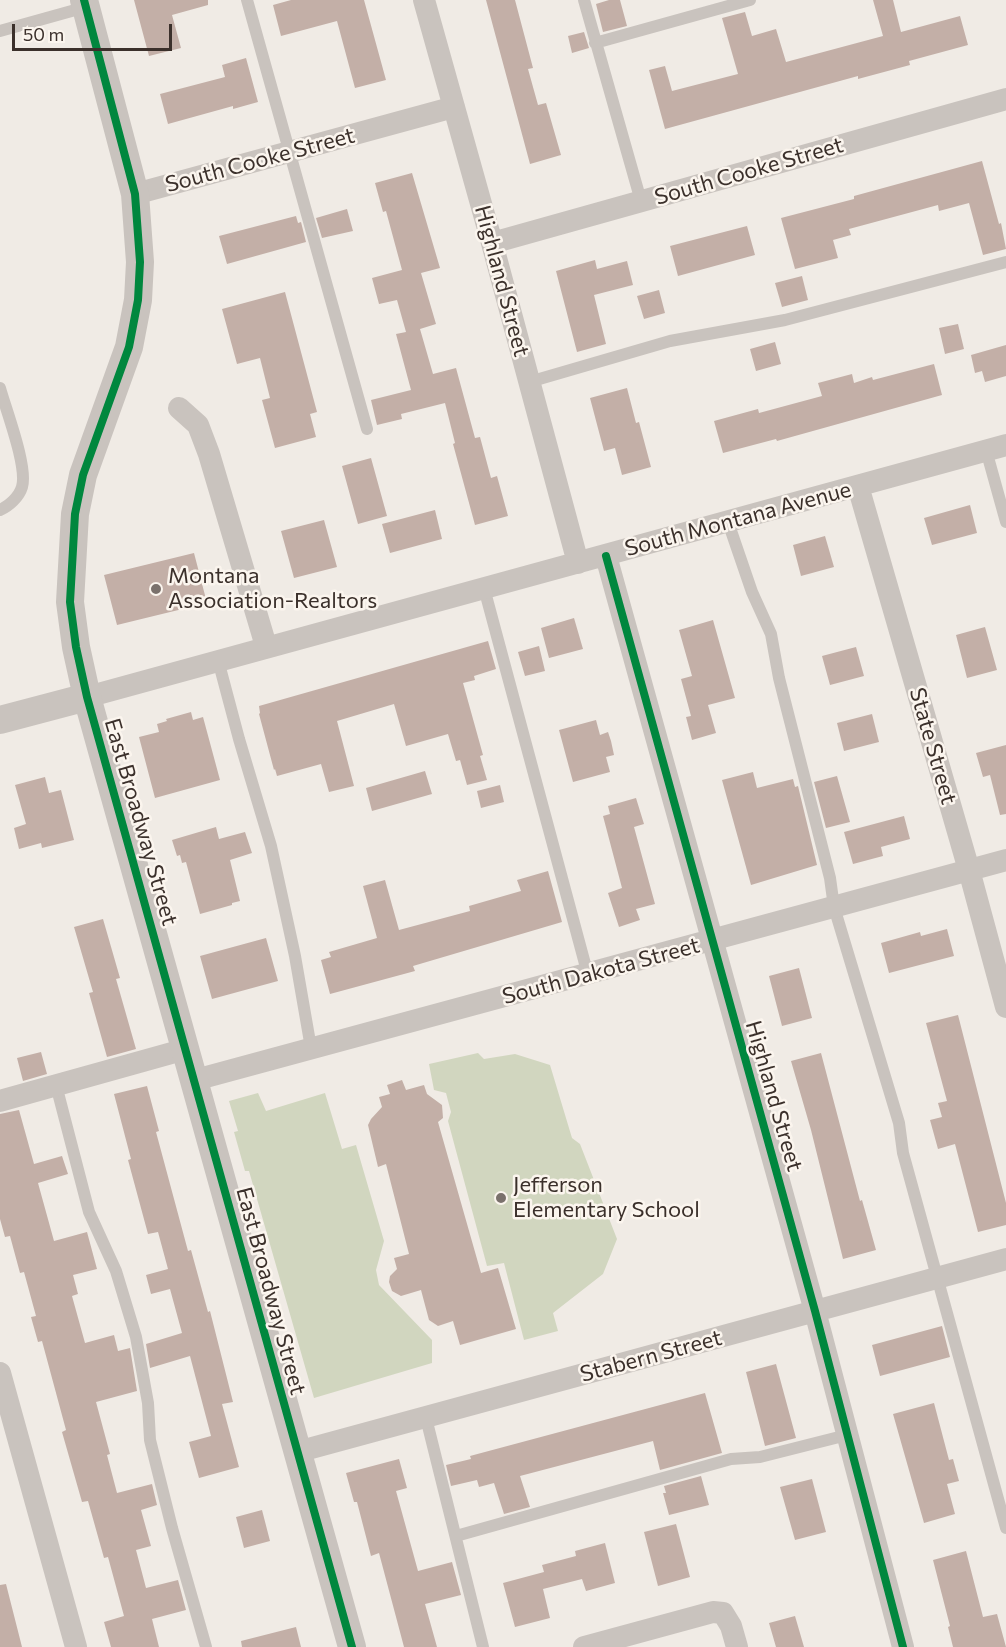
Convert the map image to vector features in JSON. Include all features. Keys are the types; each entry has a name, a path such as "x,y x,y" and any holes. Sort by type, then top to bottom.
{"street":[{"name":"Highland Street","path":"424,0 578,563"},
{"name":"East Broadway Street","path":"85,4 135,195 140,262 138,300 129,347 83,476 74,524 70,602 76,647 87,697 352,1647"},
{"name":"South Cooke Street","path":"492,243 1006,99"},
{"name":"South Cooke Street","path":"135,195 454,107"},
{"path":"179,408 198,425 209,454 266,646"},
{"name":"South Montana Avenue","path":"87,697 996,447"},
{"name":"State Street","path":"858,486 969,870 1006,1007"},
{"name":"Highland Street","path":"606,555 815,1311 903,1647"},
{"path":"0,720 87,697"},
{"name":"South Dakota Street","path":"195,1080 1006,860"},
{"path":"0,1101 186,1049"},
{"name":"Stabern Street","path":"297,1452 1006,1259"},
{"path":"0,1373 75,1647"},
{"path":"584,1647 713,1612 723,1614 731,1626 736,1647"}],"lane":[{"path":"247,0 367,429"},
{"path":"584,0 641,201"},
{"path":"596,43 750,0"},
{"path":"0,31 85,4"},
{"path":"529,382 670,341 785,321 1006,262"},
{"path":"0,388 24,471 22,487 16,499 0,510"},
{"path":"996,447 1006,522"},
{"path":"728,522 752,592 771,634 779,678 831,878 834,907 899,1123 903,1153 1006,1528"},
{"path":"484,588 588,975"},
{"path":"218,660 271,846 295,956 311,1048"},
{"path":"56,1085 89,1212 116,1271 135,1337 148,1403 150,1440 206,1647"},
{"path":"426,1418 483,1647"},
{"path":"456,1536 731,1459 760,1457 847,1435"}],"green space":[{"path":"478,1053 484,1059 515,1054 550,1065 572,1138 580,1144 617,1239 603,1274 553,1313 558,1331 524,1340 504,1263 487,1266 448,1121 451,1112 446,1093 434,1090 429,1064"},
{"path":"258,1093 266,1111 325,1093 342,1149 356,1145 384,1241 376,1270 379,1285 432,1340 432,1363 314,1398 249,1171 245,1171 234,1132 238,1131 229,1101"}],"building":[{"path":"134,0 208,0 208,5 172,15 181,48 149,56"},
{"path":"291,0 364,0 386,80 355,88 337,21 281,36 273,5"},
{"path":"486,0 515,0 533,68 528,69 538,105 546,103 561,155 530,164"},
{"path":"609,0 620,0 627,26 603,32 596,4"},
{"path":"873,0 893,0 901,32 960,16 968,45 909,61 910,65 858,79 858,76 665,129 649,70 665,66 672,91 738,74 722,18 745,12 752,36 776,29 786,62 883,36"},
{"path":"584,32 589,48 572,53 568,36"},
{"path":"246,58 258,102 233,109 233,106 168,124 160,94 225,77 222,65"},
{"path":"982,161 999,224 1001,223 1006,249 983,255 969,203 939,211 938,205 849,229 851,235 833,240 838,258 795,269 781,218"},
{"path":"412,173 440,268 421,273 436,324 420,329 433,374 456,368 475,438 480,437 491,478 497,476 508,516 475,525 453,444 455,443 445,403 401,414 402,419 377,425 371,400 411,390 396,334 406,332 397,300 379,304 372,278 402,270 386,211 383,212 375,183"},
{"path":"347,209 353,231 322,238 316,218"},
{"path":"296,216 298,223 301,222 306,242 227,264 219,236"},
{"path":"747,226 755,255 678,276 670,246"},
{"path":"595,260 597,269 627,261 633,285 594,295 606,344 577,352 556,271"},
{"path":"802,276 808,300 782,307 775,283"},
{"path":"659,290 665,313 644,319 637,296"},
{"path":"285,292 317,412 310,414 316,437 275,448 262,400 270,398 260,358 237,364 222,309"},
{"path":"958,324 964,349 945,354 939,328"},
{"path":"775,342 781,364 756,371 750,349"},
{"path":"1006,345 1006,376 985,382 982,371 975,373 971,355"},
{"path":"934,364 942,395 777,441 776,439 723,453 714,421 758,409 759,413 822,396 818,383 852,374 854,383"},
{"path":"627,388 651,467 622,475 615,448 604,451 590,398"},
{"path":"371,458 387,516 358,524 342,466"},
{"path":"970,505 977,533 932,545 924,518"},
{"path":"435,510 442,539 390,553 382,524"},
{"path":"324,520 337,567 294,578 281,531"},
{"path":"825,536 834,567 801,576 793,545"},
{"name":"Montana Association-Realtors","path":"194,553 207,603 117,625 104,575"},
{"path":"574,618 583,649 549,658 541,628"},
{"path":"713,620 735,698 708,705 716,733 692,740 686,717 691,716 681,679 692,676 679,630"},
{"path":"985,627 997,670 967,678 956,635"},
{"path":"488,641 496,669 474,676 475,680 463,683 483,755 480,756 487,780 467,785 460,760 456,761 448,734 406,746 394,704 337,721 354,786 329,792 321,764 277,776 259,714 259,706"},
{"path":"539,646 545,671 525,676 518,652"},
{"path":"856,647 864,676 830,685 822,656"},
{"path":"191,712 193,720 203,717 220,780 155,798 139,737 159,732 157,724 167,721 166,719"},
{"path":"872,714 879,742 844,751 837,723"},
{"path":"596,720 600,735 608,732 611,741 614,755 606,757 610,772 573,782 559,730"},
{"path":"1006,745 1006,814 1000,815 990,775 983,777 976,753"},
{"path":"425,771 432,794 372,811 366,788"},
{"path":"753,772 757,788 793,779 795,787 798,786 817,865 751,885 722,780"},
{"path":"837,776 850,822 826,828 814,782"},
{"path":"45,777 49,793 61,790 74,840 42,848 41,843 19,849 14,828 26,824 15,785"},
{"path":"500,785 504,802 481,808 477,791"},
{"path":"636,798 644,824 634,827 655,904 636,909 640,920 619,927 608,893 622,888 603,816 610,814 608,806"},
{"path":"904,816 910,839 881,847 883,856 853,864 844,832"},
{"path":"216,827 219,839 245,832 252,853 230,860 240,901 200,914 186,862 182,863 180,855 177,856 172,840"},
{"path":"548,871 562,922 413,966 415,971 330,994 321,960 331,957 329,952 377,938 363,886 385,880 399,930 470,911 469,906 521,891 517,880"},
{"path":"103,919 120,978 116,979 136,1049 107,1057 89,993 93,992 74,927"},
{"path":"947,929 954,956 889,973 881,943 920,932 921,936"},
{"path":"266,938 278,981 212,999 200,956"},
{"path":"799,968 812,1018 782,1026 769,976"},
{"path":"958,1015 1006,1203 1006,1225 978,1232 955,1144 938,1149 930,1120 942,1117 938,1103 947,1101 926,1023"},
{"path":"41,1052 47,1074 23,1081 17,1058"},
{"path":"821,1053 860,1201 862,1200 876,1250 843,1259 811,1130 791,1061"},
{"path":"402,1080 406,1090 424,1085 427,1094 442,1105 443,1118 438,1122 481,1273 498,1268 516,1329 460,1345 453,1321 438,1326 429,1320 421,1290 401,1296 392,1291 390,1276 397,1269 394,1258 409,1254 386,1164 378,1167 368,1125 382,1107 379,1097 390,1094 387,1085"},
{"path":"147,1086 159,1131 156,1132 188,1251 191,1250 208,1312 210,1311 233,1402 222,1404 239,1467 199,1478 189,1442 211,1436 190,1356 150,1368 146,1344 182,1333 170,1289 151,1294 146,1275 168,1269 158,1232 148,1234 128,1160 131,1159 114,1094"},
{"path":"19,1110 34,1164 62,1156 68,1174 38,1183 54,1241 87,1232 97,1269 73,1275 78,1294 72,1296 85,1343 114,1335 118,1351 130,1348 137,1391 96,1402 110,1454 107,1455 117,1493 152,1484 157,1505 141,1510 151,1546 136,1550 146,1588 178,1580 186,1610 152,1619 159,1647 111,1647 104,1622 124,1616 108,1557 104,1558 88,1501 82,1502 62,1432 66,1430 42,1341 38,1342 31,1317 36,1316 24,1272 20,1273 10,1236 5,1237 0,1219 0,1114"},
{"path":"942,1326 950,1357 880,1376 872,1345"},
{"path":"776,1364 796,1438 765,1446 746,1372"},
{"path":"705,1393 722,1453 660,1470 653,1441 520,1476 530,1507 504,1514 494,1483 479,1487 477,1480 451,1486 446,1465 471,1459 470,1456"},
{"path":"934,1403 949,1460 953,1459 959,1481 947,1484 955,1514 924,1523 893,1414"},
{"path":"399,1459 407,1488 396,1491 418,1571 452,1562 461,1595 425,1604 437,1647 404,1647 379,1553 371,1556 357,1502 354,1502 346,1473"},
{"path":"701,1476 709,1505 669,1515 663,1493 666,1493 664,1486"},
{"path":"812,1479 826,1532 795,1540 780,1487"},
{"path":"262,1510 270,1541 244,1548 236,1517"},
{"path":"676,1524 690,1577 658,1586 644,1532"},
{"path":"605,1543 615,1583 586,1591 582,1579 543,1589 550,1618 515,1627 503,1583 544,1572 542,1565 576,1556 575,1551"},
{"path":"966,1551 983,1617 997,1614 1006,1647 953,1647 933,1560"},
{"path":"6,1584 22,1647 0,1647 0,1585"},
{"path":"795,1616 804,1647 776,1647 769,1623"},
{"path":"296,1627 301,1647 242,1647 241,1641"}],"cycle path":[{"path":"84,0 135,194 140,262 138,300 129,347 83,475 75,514 70,602 76,647 87,697 352,1647"},
{"path":"606,556 815,1311 903,1647"}],"place":[{"name":"Montana Association-Realtors","path":"156,589"},
{"name":"Jefferson Elementary School","path":"501,1198"}]}
